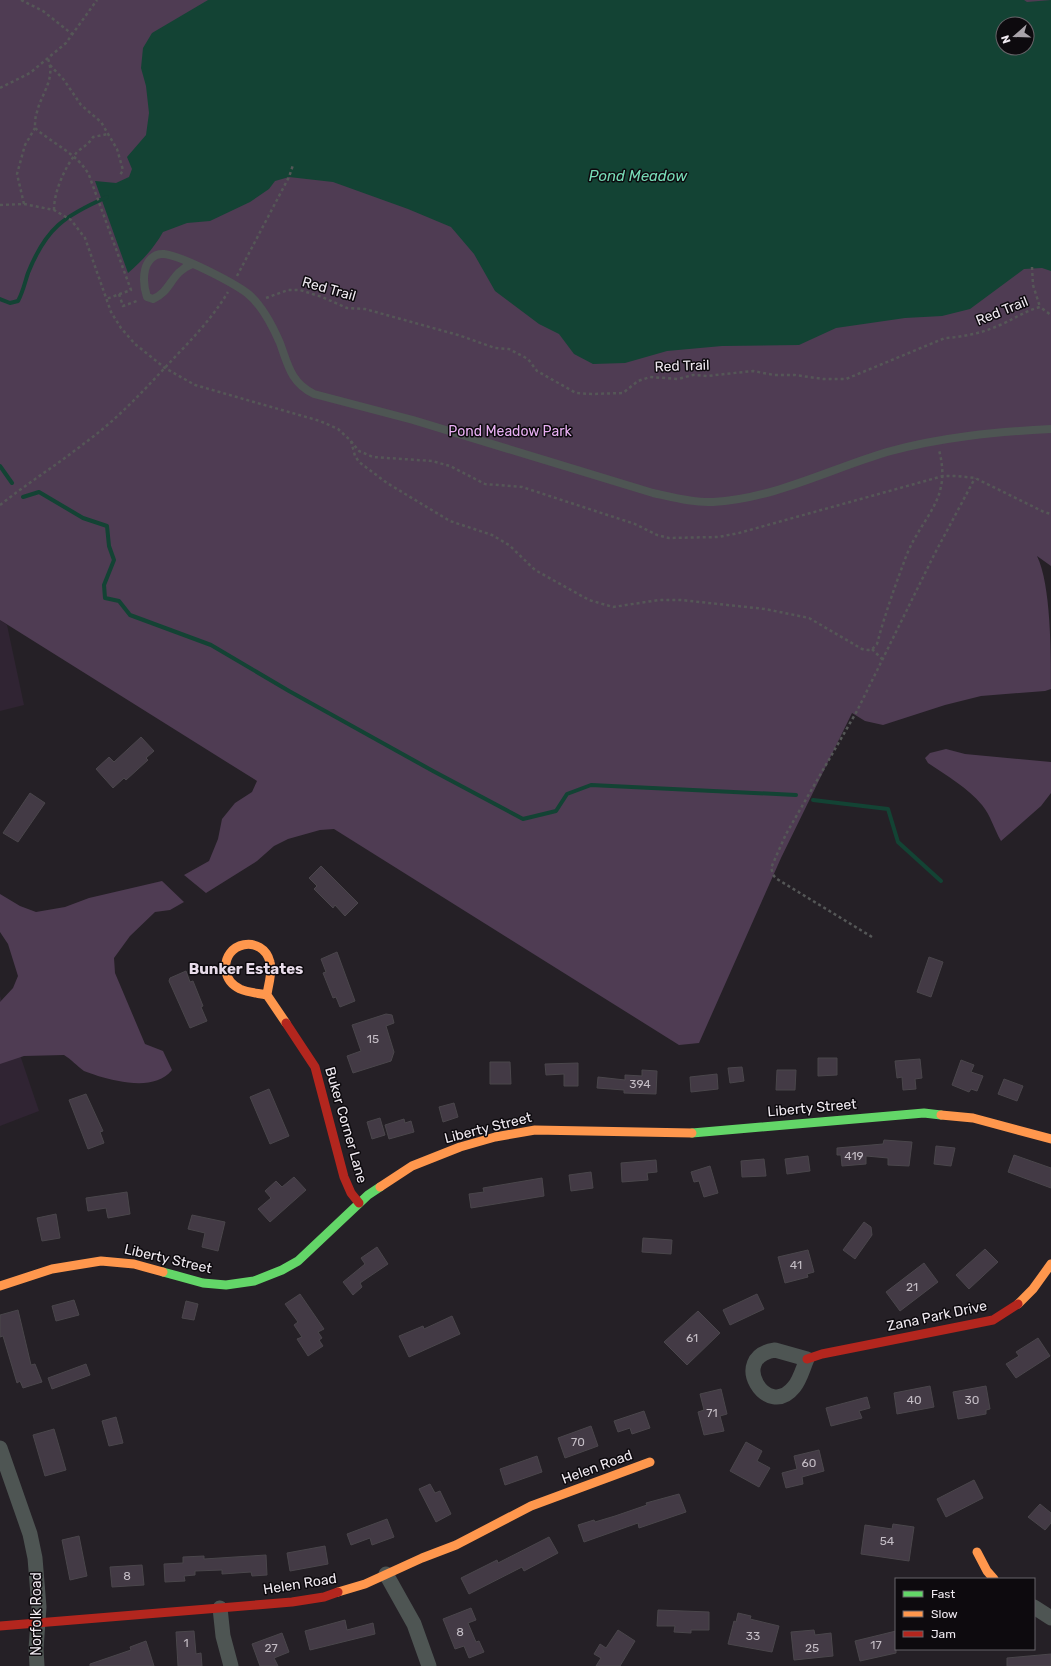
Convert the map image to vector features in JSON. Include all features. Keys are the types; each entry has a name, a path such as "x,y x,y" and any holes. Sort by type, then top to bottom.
{"street":[{"path":"252,944 261,948 266,954 270,967 266,995 237,987 227,977 225,966 226,958 230,951 237,946 252,944"},
{"name":"Buker Corner Lane","path":"266,995 307,1053 315,1068 344,1177 351,1194 358,1203"},
{"name":"Liberty Street","path":"0,1286 52,1269 101,1261 134,1264 204,1283 230,1285 254,1281 282,1270 298,1261 315,1247 358,1203 394,1176 428,1158 495,1137 535,1130 693,1133 924,1114 973,1118 1051,1139"},
{"name":"Zana Park Drive","path":"807,1359 822,1354 993,1320 1008,1313 1022,1302 1034,1289 1051,1264"},
{"name":"Norfolk Road","path":"0,1448 33,1545 38,1585 37,1666"},
{"name":"Helen Road","path":"0,1626 313,1599 356,1587 456,1545 531,1506 650,1462"},
{"path":"977,1552 987,1571 993,1578"},
{"path":"386,1574 414,1624 429,1666"},
{"path":"220,1608 223,1636 231,1666"},
{"path":"1035,1608 1051,1618"}],"lane":[{"path":"192,264 178,272 162,295 153,299 147,297 144,277 146,264 152,257 164,254 192,264 233,284 256,301 279,342 288,367 297,382 304,389 314,394 413,420 653,492 689,500 712,502 747,497 798,483 887,452 937,440 987,432 1051,429"}],"path":[{"path":"21,0 43,10 72,34"},
{"path":"0,88 30,74 48,60 66,43 96,0"},
{"path":"48,60 81,105 101,122 123,166 120,175"},
{"path":"24,204 17,174 25,145 35,128 37,112 49,82 50,64"},
{"path":"35,128 81,161 90,175 131,290 106,299"},
{"path":"54,210 54,196 57,188 75,157 93,137 108,134"},
{"path":"289,177 293,165"},
{"path":"0,205 24,204 54,210 60,212 71,220"},
{"path":"1032,267 1033,285 1040,307"},
{"name":"Red Trail","path":"256,301 288,290 300,290 322,297 347,308 365,309 458,334 495,348 509,349 528,359 537,371 576,393 600,394 623,393 638,380 650,377 678,379 693,375 707,376 753,371 774,375 795,374 823,379 846,379 945,338 963,337 991,328 1029,310 1040,307 1051,314"},
{"path":"119,294 123,306 147,297"},
{"path":"0,505 87,442 120,414 165,368"},
{"path":"350,440 355,456 359,462 387,484 422,503 450,521 492,535 509,545 535,570 589,600 614,607 659,600 681,600 765,609 809,618 862,649 872,649 877,644 890,602 915,537 929,518 940,492 943,467 937,440"},
{"path":"872,937 777,879 771,868 786,834 857,711 934,555 975,478"},
{"path":"872,649 882,660"}],"shaded area":[{"path":"0,620 7,625 24,705 0,711"},
{"path":"0,996 39,1111 0,1126"}],"green space":[{"name":"Pond Meadow Park","path":"0,0 1051,0 1051,566 1037,556 1042,569 1048,601 1051,689 1045,691 981,696 945,705 883,725 865,721 852,713 781,858 699,1043 679,1045 334,829 320,830 288,839 274,846 257,861 206,893 184,875 209,861 218,839 222,819 235,803 252,792 257,781 0,620"},
{"path":"946,749 965,754 1051,762 1051,793 1041,806 1001,841 982,805 956,782 928,763 925,758 930,753"},
{"path":"162,881 184,902 170,910 155,912 130,936 114,958 115,973 145,1044 163,1051 172,1070 165,1077 156,1081 137,1083 116,1081 86,1072 64,1055 24,1056 0,1064 0,1002 13,988 18,976 8,944 0,932 0,894 20,906 36,912 65,907 89,898"}],"water":[{"name":"Pond Meadow","path":"208,0 1024,0 1027,2 1051,0 1051,271 1042,268 1024,269 970,309 942,316 905,318 836,328 799,345 722,346 667,351 625,363 593,364 574,354 559,334 539,324 495,291 474,254 451,227 408,209 333,182 289,177 275,181 269,189 250,202 210,221 187,223 163,232 147,254 128,273 95,181 116,183 129,177 132,169 127,157 146,135 149,113 146,86 141,68 143,48 152,33"}],"building":[{"path":"141,737 154,751 146,758 148,760 126,780 124,778 113,788 96,769 109,757 114,762"},
{"path":"30,793 45,803 18,842 3,833"},
{"path":"321,866 358,903 345,916 335,905 333,908 314,889 317,886 309,878"},
{"path":"337,952 355,1001 340,1007 336,997 333,998 323,973 326,972 321,959"},
{"path":"929,957 943,962 931,997 917,992"},
{"path":"186,971 190,982 193,981 207,1021 190,1028 169,981 170,978"},
{"path":"386,1014 392,1015 394,1023 386,1026 394,1052 391,1061 353,1073 347,1056 361,1051 352,1025"},
{"path":"818,1058 837,1058 837,1075 818,1076"},
{"path":"920,1059 922,1078 915,1079 916,1089 903,1090 902,1077 897,1078 895,1061"},
{"path":"961,1060 974,1065 971,1072 983,1076 977,1091 971,1089 969,1092 952,1085"},
{"path":"490,1062 510,1062 511,1084 490,1084"},
{"path":"578,1063 578,1086 564,1086 564,1074 546,1075 545,1064"},
{"path":"742,1067 744,1081 730,1083 728,1068"},
{"path":"642,1070 657,1071 656,1094 624,1093 624,1090 597,1088 598,1077 625,1080 625,1075 642,1076"},
{"path":"777,1070 796,1070 795,1090 776,1090"},
{"path":"717,1074 718,1089 691,1092 690,1077"},
{"path":"1004,1079 1023,1086 1017,1101 998,1094"},
{"path":"269,1089 289,1136 270,1144 250,1097"},
{"path":"86,1094 103,1131 100,1132 104,1143 88,1149 69,1100"},
{"path":"454,1103 458,1117 443,1122 439,1107"},
{"path":"380,1118 385,1135 372,1139 367,1122"},
{"path":"404,1119 405,1123 411,1121 414,1132 389,1139 385,1125"},
{"path":"884,1140 912,1142 909,1166 888,1165 888,1158 866,1156 866,1164 842,1166 841,1155 837,1155 837,1148 883,1144"},
{"path":"936,1146 955,1148 951,1166 934,1164"},
{"path":"1014,1155 1051,1168 1051,1188 1008,1172"},
{"path":"808,1156 810,1171 787,1174 785,1159"},
{"path":"764,1159 766,1176 742,1177 741,1161"},
{"path":"656,1160 657,1172 647,1173 648,1180 622,1182 621,1163"},
{"path":"710,1166 718,1193 704,1197 699,1181 694,1182 691,1172"},
{"path":"591,1172 593,1188 571,1191 569,1175"},
{"path":"294,1177 306,1190 270,1222 258,1209 271,1198 265,1191 276,1181 282,1187"},
{"path":"542,1178 544,1196 471,1208 469,1194 484,1192 483,1188"},
{"path":"127,1192 130,1214 108,1218 106,1208 88,1211 86,1198"},
{"path":"56,1214 60,1238 42,1241 37,1218"},
{"path":"192,1215 225,1222 218,1251 202,1247 205,1233 188,1229"},
{"path":"864,1222 871,1227 872,1235 855,1259 843,1250"},
{"path":"643,1238 672,1240 671,1254 642,1252"},
{"path":"377,1247 388,1264 360,1283 362,1287 353,1295 343,1282 365,1264 361,1258"},
{"path":"985,1249 998,1262 969,1289 956,1275"},
{"path":"808,1250 814,1272 807,1274 808,1277 785,1283 778,1257"},
{"path":"924,1263 938,1282 900,1311 886,1292"},
{"path":"300,1294 324,1329 318,1332 322,1338 319,1340 323,1346 308,1356 297,1339 302,1337 294,1325 298,1322 285,1304"},
{"path":"757,1294 764,1309 730,1325 723,1310"},
{"path":"74,1300 79,1315 56,1321 52,1306"},
{"path":"186,1301 198,1304 194,1320 182,1318"},
{"path":"18,1310 31,1365 35,1364 42,1382 23,1388 20,1381 17,1383 3,1336 0,1337 0,1315"},
{"path":"698,1311 720,1333 687,1365 664,1342"},
{"path":"452,1316 460,1334 409,1357 399,1336 423,1326 424,1329"},
{"path":"1038,1338 1050,1356 1016,1378 1006,1364 1019,1356 1016,1352"},
{"path":"86,1364 90,1375 52,1389 48,1378"},
{"path":"930,1386 934,1407 897,1414 894,1393"},
{"path":"986,1386 990,1409 986,1410 986,1414 958,1419 953,1392"},
{"path":"721,1389 727,1414 720,1416 724,1431 704,1435 698,1412 704,1410 700,1394"},
{"path":"867,1397 870,1408 859,1411 862,1418 831,1426 826,1408"},
{"path":"644,1411 650,1428 632,1434 630,1428 618,1432 614,1421"},
{"path":"116,1417 123,1443 109,1446 102,1421"},
{"path":"591,1426 598,1446 565,1458 558,1438"},
{"path":"54,1429 66,1470 45,1476 33,1435"},
{"path":"746,1442 762,1451 757,1461 770,1468 759,1487 730,1471"},
{"path":"819,1450 824,1471 802,1477 803,1484 786,1488 782,1473 797,1469 794,1456"},
{"path":"537,1456 542,1472 505,1485 500,1469"},
{"path":"974,1480 983,1498 946,1517 937,1499"},
{"path":"430,1484 435,1493 440,1491 451,1514 436,1522 419,1489"},
{"path":"679,1494 686,1512 639,1528 638,1523 584,1542 578,1525 615,1516 647,1505 646,1503"},
{"path":"1040,1504 1051,1513 1051,1523 1045,1530 1028,1517"},
{"path":"387,1519 394,1537 372,1545 370,1538 351,1545 347,1534"},
{"path":"893,1524 914,1527 909,1561 861,1554 865,1525 892,1529"},
{"path":"79,1536 87,1576 70,1580 62,1540"},
{"path":"549,1537 558,1553 524,1571 522,1567 469,1594 461,1578 497,1560 498,1563"},
{"path":"325,1546 328,1564 290,1571 287,1553"},
{"path":"266,1555 267,1575 252,1576 251,1572 222,1574 222,1570 195,1571 195,1575 184,1576 185,1581 165,1582 164,1564 183,1563 183,1557 204,1556 204,1559"},
{"path":"142,1565 144,1585 112,1587 110,1567"},
{"path":"471,1608 476,1620 468,1623 476,1642 479,1641 484,1652 469,1658 464,1646 455,1649 443,1619"},
{"path":"658,1610 709,1612 709,1630 691,1630 691,1633 674,1632 675,1626 657,1626"},
{"path":"738,1613 751,1616 750,1619 779,1626 772,1652 728,1644 734,1621 736,1622"},
{"path":"345,1620 347,1630 373,1623 375,1634 310,1650 305,1631"},
{"path":"618,1630 635,1641 620,1666 596,1666 601,1658 594,1654 600,1644 606,1648"},
{"path":"814,1630 815,1635 831,1633 833,1656 794,1660 791,1632"},
{"path":"194,1631 196,1654 201,1653 202,1666 178,1666 176,1632"},
{"path":"895,1631 896,1653 860,1661 855,1641"},
{"path":"282,1633 289,1652 274,1658 278,1666 260,1666 252,1644"},
{"path":"146,1641 154,1666 90,1666 90,1664 131,1650 130,1647"},
{"path":"1051,1654 1051,1666 1007,1666 1007,1658"}],"waterway":[{"path":"0,299 10,303 18,301 35,258 50,234 58,225 68,218 107,197"},
{"path":"0,466 12,483"},
{"path":"23,497 39,492 83,518 107,526 109,546 114,560 104,585 105,598 119,601 130,615 211,645 289,691 523,819 556,811 567,794 591,785 796,795"},
{"path":"813,800 888,809 898,842 941,881"}],"traffic: fast":[{"path":"692,1133 924,1113 941,1115"},
{"path":"163,1272 203,1283 226,1285 254,1281 282,1270 298,1261 368,1195 380,1187"}],"traffic: slow":[{"path":"267,995 240,989 232,984 226,971 226,961 230,953 236,948 244,945 252,945 260,947 266,953 271,966 267,995 286,1023"},
{"path":"941,1115 973,1118 1051,1139"},
{"path":"380,1187 412,1166 460,1147 495,1137 535,1130 692,1133"},
{"path":"0,1286 52,1269 101,1261 134,1264 163,1272"},
{"path":"1018,1304 1033,1289 1051,1264"},
{"path":"338,1592 365,1584 422,1558 456,1545 531,1506 650,1462"},
{"path":"977,1552 987,1571 993,1578"}],"traffic: jam":[{"path":"286,1023 315,1067 344,1177 351,1193 359,1203"},
{"path":"807,1359 822,1354 993,1320 1018,1304"},
{"path":"0,1626 292,1602 324,1597 338,1592"}],"district":[{"name":"Bunker Estates","path":"246,969"}]}
